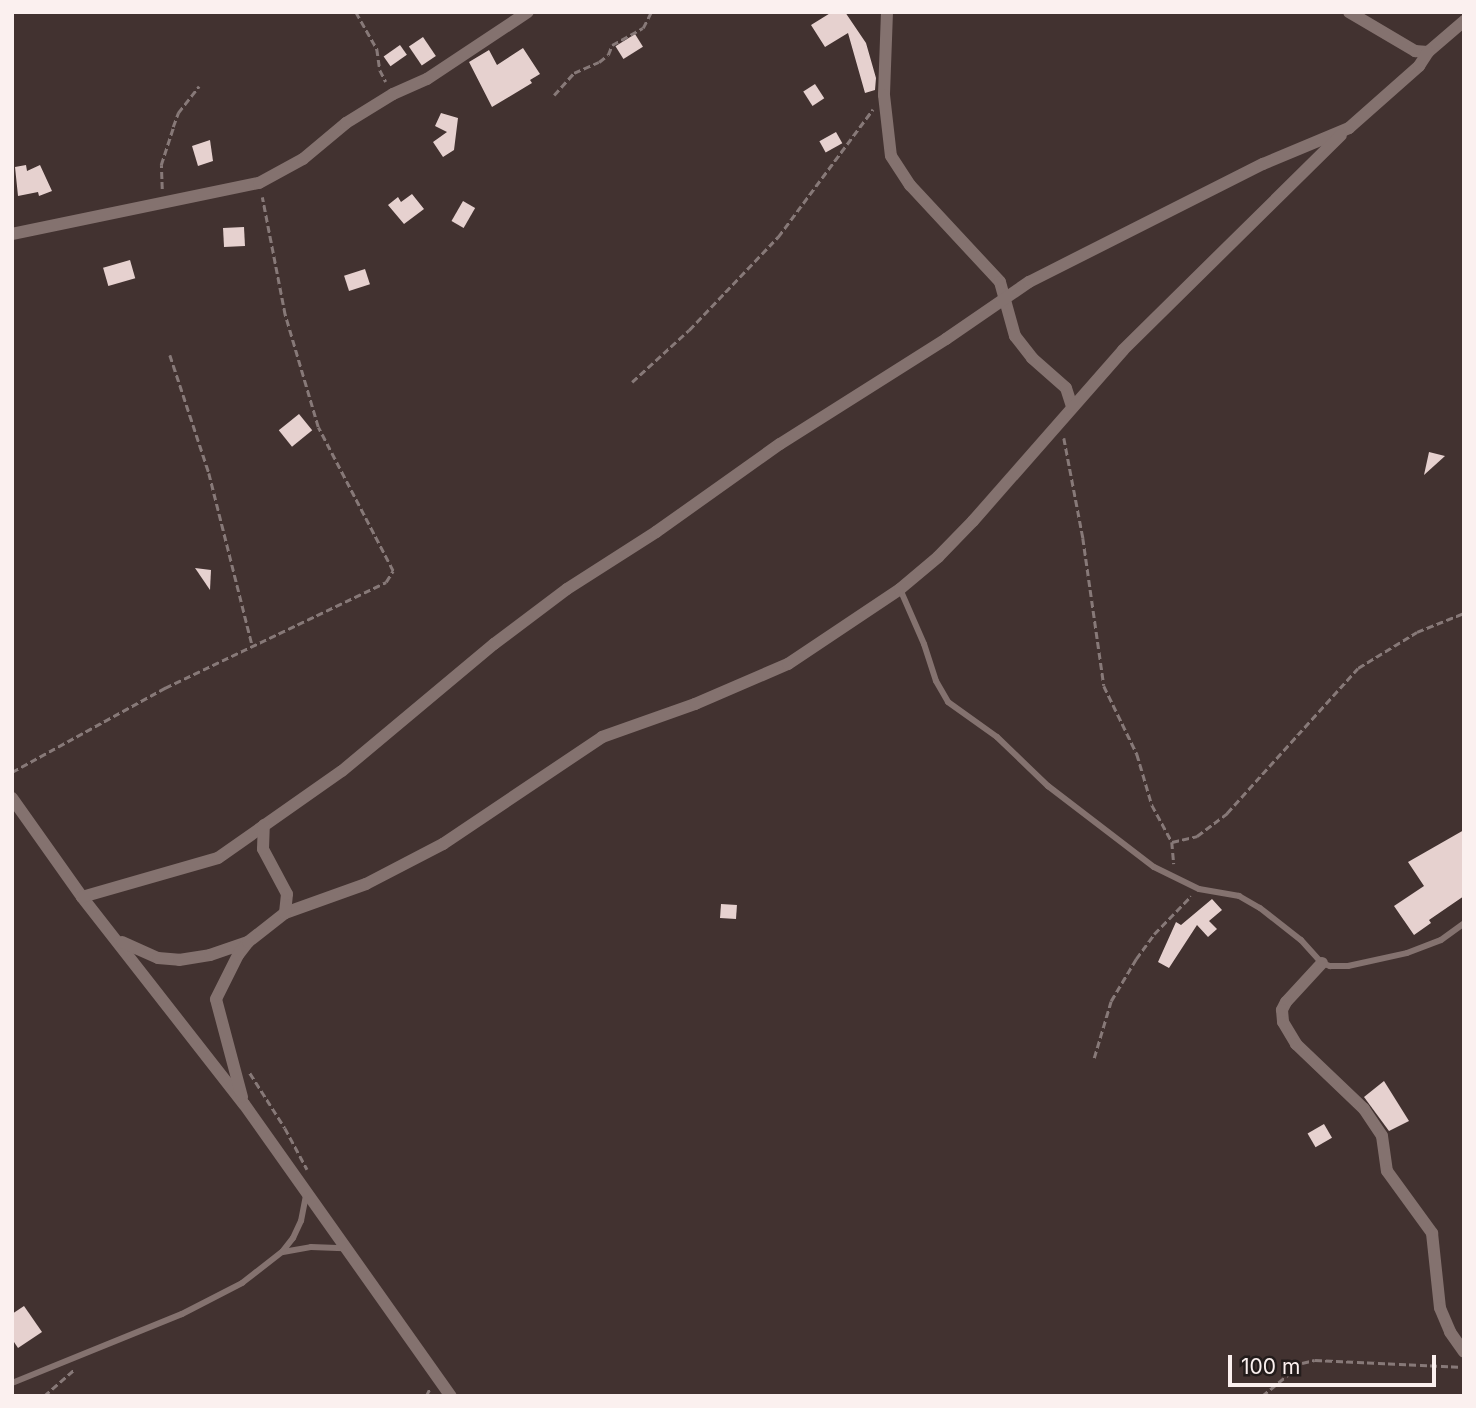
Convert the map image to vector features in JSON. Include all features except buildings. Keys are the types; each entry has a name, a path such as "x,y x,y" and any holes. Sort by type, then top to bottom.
{"street":[{"path":"12,234 259,183 303,159 346,123 393,94 427,79 528,12"},
{"path":"887,12 884,96 891,156 910,185 1000,282 1015,336 1032,358 1066,387 1072,406"},
{"path":"1349,12 1415,51 1428,52"},
{"path":"244,1104 216,999 227,972 248,942 285,913 366,884 443,844 603,737 695,704 788,664 900,589 938,557 973,521 1123,350 1349,128 1419,66 1428,52 1464,20"},
{"path":"82,897 218,858 342,771 494,644 567,589 1028,282 1263,163 1349,128"},
{"path":"12,798 82,897 244,1104 451,1396"},
{"path":"12,813 31,824"},
{"path":"264,825 263,849 287,894 285,913"},
{"path":"116,938 158,958 179,960 210,955 248,942"},
{"path":"1322,963 1286,1002 1282,1010 1283,1021 1296,1044 1364,1109 1382,1136 1387,1171 1432,1233 1440,1308 1450,1332 1464,1352"}],"lane":[{"path":"900,589 924,644 936,681 948,702 997,737 1048,786 1132,851 1174,878 1199,889 1238,896 1260,908 1292,932 1322,963 1348,966 1407,953 1441,940 1464,923"},
{"path":"12,1383 215,1299 242,1283 282,1252 298,1230 307,1193"},
{"path":"282,1252 311,1247 344,1248"}],"path":[{"path":"356,12 377,49 380,70 393,94"},
{"path":"554,95 575,73 608,55 612,45 643,29 651,12"},
{"path":"162,203 161,165 173,127 178,113 199,86"},
{"path":"632,382 689,330 778,237 884,96"},
{"path":"12,772 165,688 386,582 393,571 318,427 285,315 259,183"},
{"path":"170,355 209,473 252,644"},
{"path":"1063,416 1065,451 1083,538 1104,686 1137,754 1152,806 1172,842 1174,878"},
{"path":"1172,842 1196,836 1227,813 1358,668 1418,632 1464,613"},
{"path":"1094,1058 1111,1001 1136,959 1154,934 1199,889"},
{"path":"247,1069 303,1157 308,1180 307,1193"},
{"path":"1262,1396 1301,1363 1315,1360 1464,1367"},
{"path":"44,1396 81,1364"}]}
